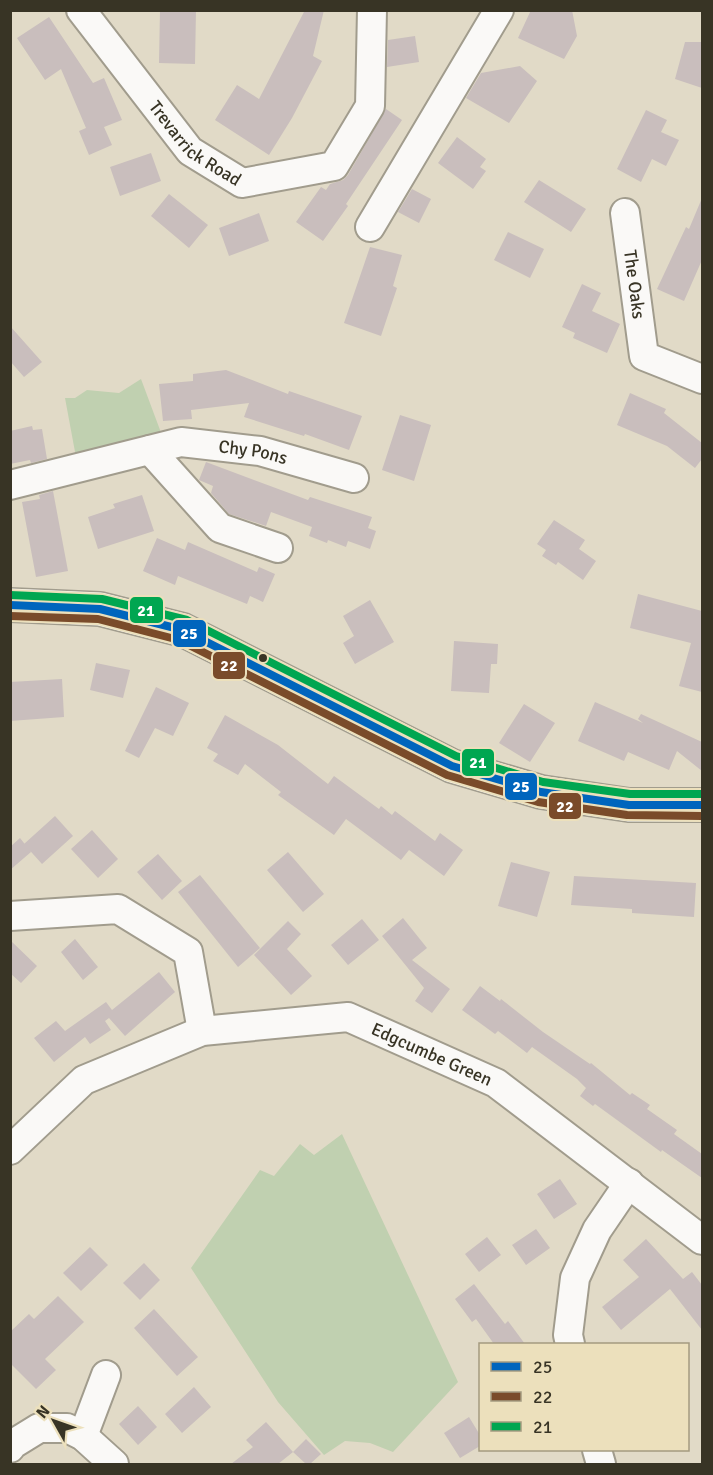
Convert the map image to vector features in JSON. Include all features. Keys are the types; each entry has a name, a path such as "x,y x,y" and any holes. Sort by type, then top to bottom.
{"main road":[{"path":"10,605 100,609 183,630 452,766 553,794 629,805 702,805"}],"street":[{"name":"Trevarrick Road","path":"81,10 190,151 242,183 334,166 370,106 372,10"},
{"path":"370,227 499,10"},
{"name":"The Oaks","path":"625,213 644,356 702,379"},
{"name":"Chy Pons","path":"10,485 181,442 260,451 354,478"},
{"path":"150,450 220,528 278,548"},
{"path":"10,916 118,909 188,952 202,1031"},
{"name":"Edgcumbe Green","path":"10,1150 84,1080 202,1031 348,1017 495,1083 702,1240"},
{"path":"570,1343 568,1335 575,1278 597,1230 629,1183"},
{"path":"83,1436 106,1375"},
{"path":"10,1448 39,1428 67,1428 83,1436 114,1464"}],"green space":[{"path":"141,379 166,446 78,468 65,398 75,398 87,390 119,393"},
{"path":"342,1134 458,1382 393,1452 370,1443 345,1441 324,1455 278,1402 191,1268 260,1170 274,1176 300,1144 314,1155"}],"building":[{"path":"160,10 196,10 195,64 159,63"},
{"path":"305,10 324,10 313,56 322,61 292,118 269,155 215,120 237,85 259,99"},
{"path":"531,10 572,10 577,36 564,59 518,38"},
{"path":"49,17 93,83 104,78 122,120 104,127 112,145 89,155 79,131 86,128 61,69 45,80 17,38"},
{"path":"415,36 419,62 387,67 388,40"},
{"path":"685,42 702,42 702,88 675,79"},
{"path":"520,66 537,81 509,123 466,98 481,73"},
{"path":"386,109 402,120 323,241 296,222 321,187 326,190 330,184 343,180 348,175"},
{"path":"646,110 667,120 661,132 679,140 666,166 652,159 641,182 617,169"},
{"path":"457,137 486,159 480,167 486,171 473,189 438,163"},
{"path":"151,153 161,181 120,196 110,167"},
{"path":"539,180 586,209 571,232 524,202"},
{"path":"412,189 431,199 419,223 398,212"},
{"path":"169,194 208,225 189,248 151,216"},
{"path":"702,198 702,260 684,301 657,289 686,227 689,229"},
{"path":"259,213 269,241 229,256 219,228"},
{"path":"508,232 544,249 530,278 494,260"},
{"path":"370,247 402,255 393,286 397,288 381,336 344,323"},
{"path":"582,284 601,293 592,311 620,324 607,353 573,338 575,333 562,327"},
{"path":"10,326 42,362 24,377 10,361"},
{"path":"226,370 288,394 289,391 362,416 349,450 305,434 304,436 244,417 249,403 191,410 192,419 163,421 159,384 193,381 193,374"},
{"path":"630,393 666,409 664,413 702,443 702,459 695,468 667,446 617,425"},
{"path":"400,415 431,425 414,481 382,470"},
{"path":"32,426 33,430 42,429 47,459 31,463 30,460 10,464 10,431"},
{"path":"206,462 308,500 310,497 372,517 368,528 376,531 370,549 348,541 346,547 328,540 327,543 309,536 312,527 271,512 266,526 229,514 211,493 213,486 199,480"},
{"path":"53,491 68,571 36,577 22,502 40,499 39,495"},
{"path":"142,495 154,531 98,549 88,517 115,508 113,504"},
{"path":"554,520 585,540 579,549 596,561 583,580 558,562 556,565 542,556 546,550 537,544"},
{"path":"157,538 185,550 188,542 257,572 259,567 275,574 263,602 250,596 247,604 178,576 175,585 143,571"},
{"path":"638,594 702,611 702,692 679,686 691,643 630,628"},
{"path":"370,600 394,642 355,664 343,643 354,636 343,616"},
{"path":"454,641 498,644 497,664 491,664 489,693 451,691"},
{"path":"96,663 130,670 123,698 90,690"},
{"path":"62,679 64,717 10,721 10,682"},
{"path":"156,687 189,703 173,736 155,728 139,758 125,751"},
{"path":"595,702 643,723 638,719 641,714 702,742 702,771 677,751 669,770 628,752 624,761 578,741"},
{"path":"524,704 555,723 530,762 499,743"},
{"path":"225,715 278,745 328,784 334,776 379,809 381,806 392,815 395,811 435,841 440,833 463,850 444,876 409,850 401,860 346,819 334,835 278,795 281,792 245,764 238,775 213,761 218,754 207,748"},
{"path":"55,816 73,836 42,864 24,844"},
{"path":"92,830 118,859 98,878 71,849"},
{"path":"20,838 31,852 10,870 10,847"},
{"path":"288,852 324,894 303,912 267,870"},
{"path":"158,854 182,881 162,900 137,872"},
{"path":"511,862 550,872 537,917 498,906"},
{"path":"200,875 260,948 238,967 178,892"},
{"path":"574,876 696,883 694,917 632,913 632,909 571,905"},
{"path":"403,918 427,948 412,960 450,989 432,1013 415,1001 424,988 382,936"},
{"path":"362,919 379,940 348,965 331,945"},
{"path":"288,921 301,934 287,949 312,976 291,995 254,955"},
{"path":"75,939 98,967 83,980 61,952"},
{"path":"10,940 37,966 21,983 10,973"},
{"path":"159,972 175,992 125,1036 109,1018 105,1021 111,1030 90,1044 85,1037 54,1062 34,1038 56,1021 65,1031 106,1002 112,1010"},
{"path":"480,986 500,1001 501,999 543,1032 591,1063 630,1095 632,1093 650,1105 647,1109 677,1130 674,1134 702,1154 702,1178 580,1096 586,1088 532,1047 527,1053 498,1031 495,1034 462,1010"},
{"path":"560,1179 577,1204 554,1219 537,1194"},
{"path":"536,1229 550,1248 526,1265 512,1245"},
{"path":"487,1237 501,1255 479,1272 465,1254"},
{"path":"646,1239 683,1279 692,1272 702,1285 702,1330 670,1289 621,1330 602,1307 639,1277 623,1260"},
{"path":"90,1247 108,1265 81,1291 63,1273"},
{"path":"144,1263 160,1280 140,1300 123,1283"},
{"path":"474,1284 505,1324 508,1321 524,1343 493,1343 476,1319 472,1322 455,1299"},
{"path":"58,1296 84,1322 45,1359 56,1370 36,1389 10,1363 10,1332 29,1314 34,1319"},
{"path":"154,1309 198,1357 177,1376 134,1328"},
{"path":"194,1387 211,1407 182,1433 165,1414"},
{"path":"138,1406 157,1427 138,1445 119,1424"},
{"path":"469,1417 479,1433 479,1447 460,1458 444,1433"},
{"path":"266,1422 293,1452 278,1464 231,1464 253,1447 246,1440"},
{"path":"306,1439 321,1454 310,1464 306,1464 293,1452"}],"transit line":[{"name":"21","path":"10,595 102,599 187,620 456,756 543,782 630,794 702,794"},
{"name":"25","path":"10,605 100,609 183,630 452,766 541,792 629,805 702,805"},
{"name":"22","path":"10,616 98,619 179,640 447,775 538,802 627,815 702,816"}]}
